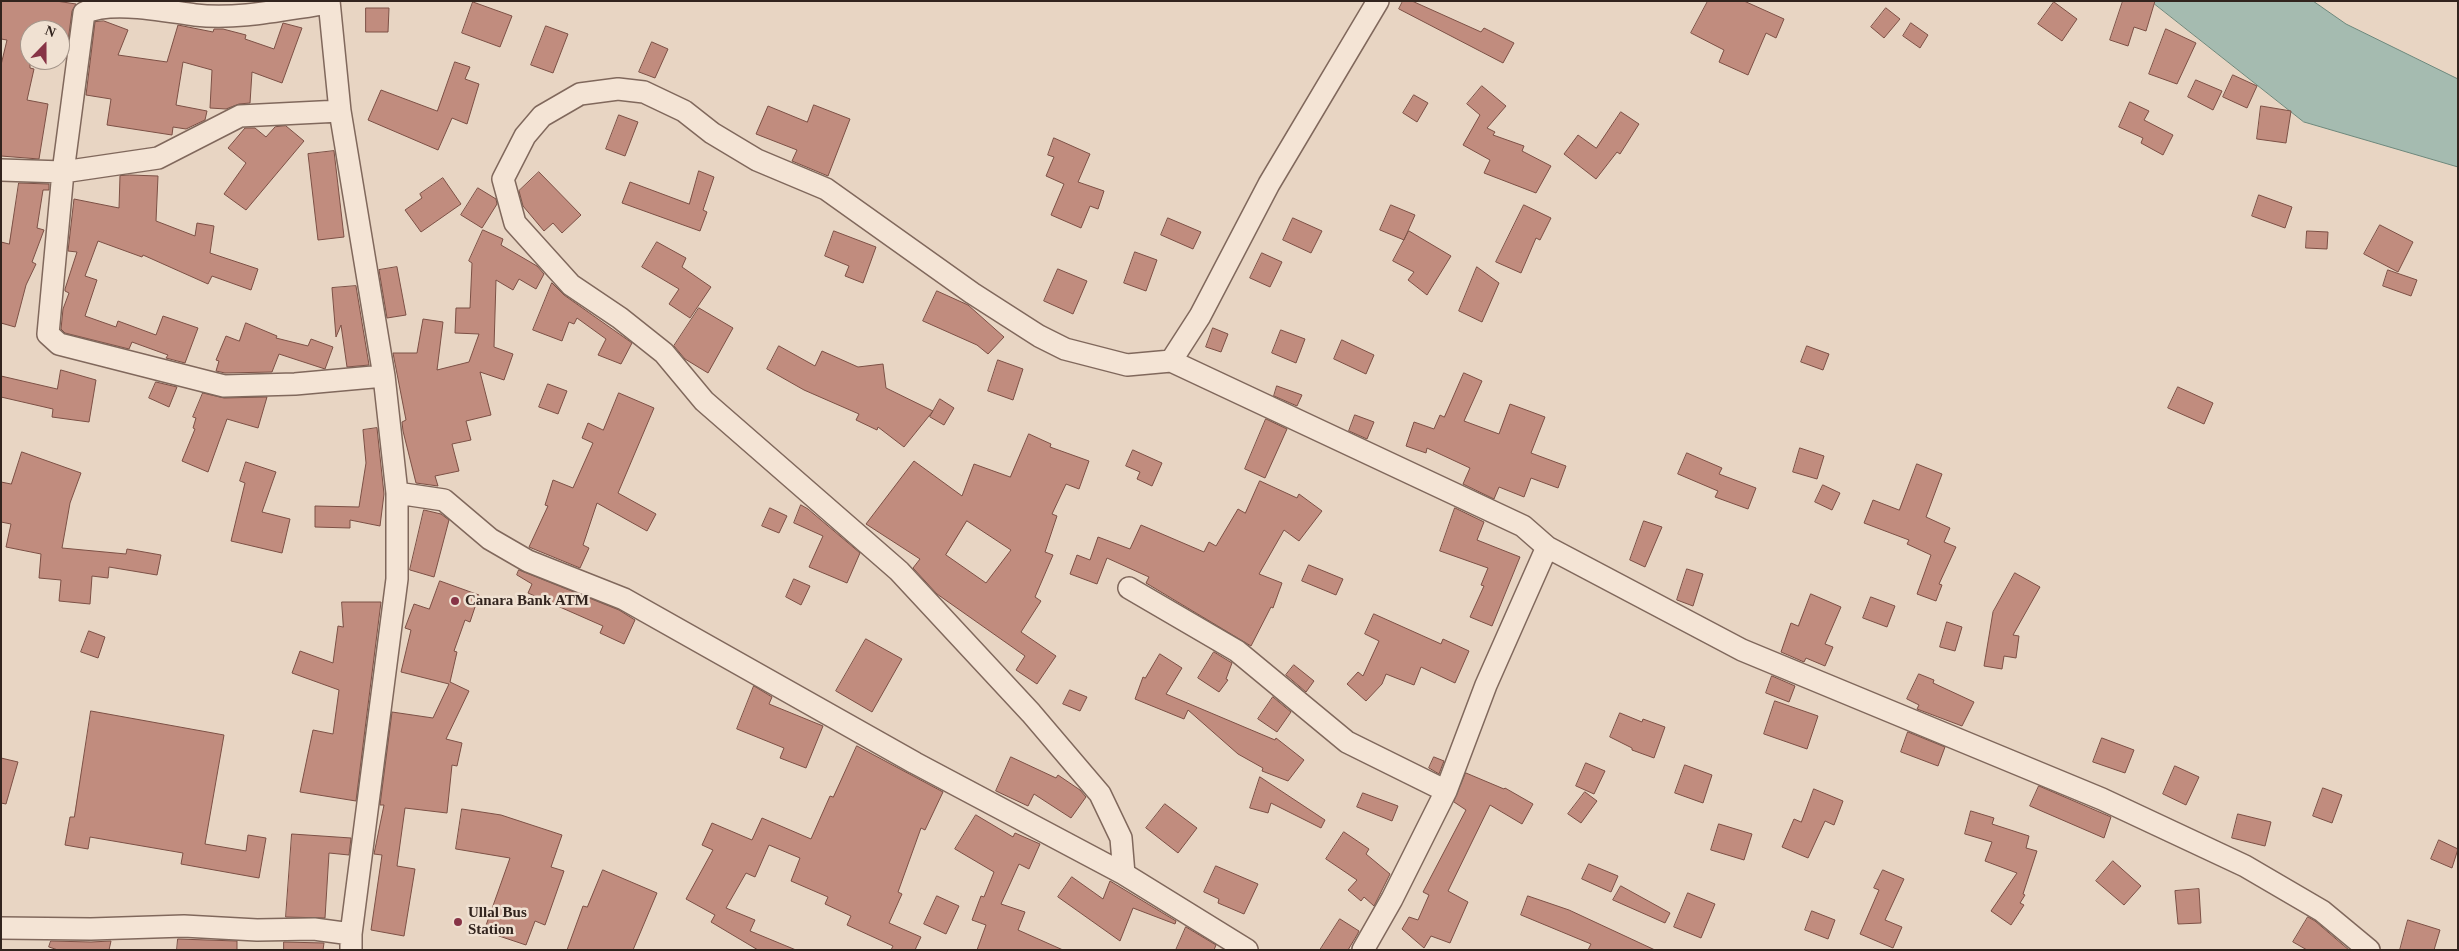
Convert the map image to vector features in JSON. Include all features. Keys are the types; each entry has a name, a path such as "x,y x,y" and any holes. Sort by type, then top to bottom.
{"street":[{"path":"1171,361 1200,316 1269,184 1378,1"},
{"path":"1,928 91,929 184,926 257,930 314,929 351,942 397,579 397,493 384,376 340,111 329,2 250,15 196,15 130,3 101,4 90,8 84,14 63,172 48,334 58,344 224,386 295,384 384,376"},
{"path":"1124,874 1121,838 1100,794 1031,713 899,571 704,401 664,353 620,318 571,285 515,223 503,179 525,136 542,116 580,94 618,89 644,92 684,111 712,132 758,160 826,189 972,293 1039,336 1065,349 1127,365 1171,361 1523,526 1547,547 1742,650 2102,799 2244,866 2322,911 2369,950"},
{"path":"1,170 63,172 158,158 240,116 340,111"},
{"path":"397,493 444,500 490,539 528,561 624,599 915,763 1124,874 1246,950"},
{"path":"1363,950 1392,899 1446,791 1486,685 1547,547"},
{"path":"1129,588 1237,650 1347,742 1446,791"}],"shaded area":[{"path":"2151,1 2313,1 2346,24 2458,79 2458,167 2304,122"}],"building":[{"path":"1,1 56,1 76,4 72,11 70,26 70,20 20,20 20,70 34,70 27,100 48,104 39,159 1,156 1,65 7,40 1,39"},
{"path":"1403,1 1412,1 1481,32 1484,28 1514,43 1503,63 1399,9"},
{"path":"1708,1 1744,1 1784,19 1776,38 1766,33 1748,75 1719,62 1724,50 1691,33"},
{"path":"2123,1 2155,1 2146,31 2134,27 2128,46 2110,40"},
{"path":"473,2 512,16 500,47 462,33"},
{"path":"2054,2 2077,19 2062,41 2038,24"},
{"path":"366,8 389,8 388,32 366,32"},
{"path":"1886,8 1900,19 1884,38 1871,27"},
{"path":"104,21 128,30 118,55 167,62 178,25 213,32 214,29 223,29 246,35 245,39 274,49 283,23 302,28 282,83 252,72 250,103 239,104 226,109 210,108 212,70 183,62 176,105 207,111 205,120 186,129 173,127 172,135 107,125 111,99 86,95 95,22"},
{"path":"1911,23 1928,35 1920,48 1903,36"},
{"path":"546,26 568,34 553,73 531,65"},
{"path":"2166,29 2196,43 2177,84 2149,74"},
{"path":"652,42 668,49 655,78 639,72"},
{"path":"455,62 470,67 465,79 479,84 467,124 452,118 438,150 368,120 381,90 437,111"},
{"path":"2233,75 2257,86 2247,108 2223,97"},
{"path":"2196,80 2222,91 2213,110 2188,97"},
{"path":"1482,86 1506,106 1487,128 1495,132 1493,135 1524,146 1522,151 1551,166 1536,193 1484,173 1490,160 1463,145 1480,115 1467,104"},
{"path":"1414,95 1428,103 1417,122 1403,113"},
{"path":"2130,102 2149,111 2144,120 2173,135 2163,155 2141,143 2143,138 2119,127"},
{"path":"814,105 850,119 828,176 792,161 797,150 756,134 768,106 807,122"},
{"path":"2261,106 2291,111 2286,143 2257,139"},
{"path":"1621,112 1639,124 1620,154 1617,152 1596,179 1564,154 1578,135 1596,148"},
{"path":"619,115 638,122 625,156 606,149"},
{"path":"286,126 304,141 246,210 224,194 246,163 228,148 245,128 255,128 266,137 275,127"},
{"path":"1054,138 1090,154 1078,182 1104,191 1098,209 1090,206 1081,228 1051,215 1064,184 1046,176 1054,157 1048,155"},
{"path":"334,151 344,237 318,240 308,154"},
{"path":"699,171 714,177 703,210 707,212 700,231 622,203 630,182 689,204"},
{"path":"539,172 581,215 562,233 553,223 544,231 523,206 519,191"},
{"path":"120,176 158,176 156,221 195,236 197,223 214,226 210,253 258,269 251,290 212,276 208,284 143,255 142,257 98,241 85,276 97,280 85,316 116,327 118,321 156,335 163,316 198,328 185,363 166,358 168,355 132,342 129,349 65,333 61,329 63,309 69,293 65,289 77,252 68,251 74,199 119,208"},
{"path":"443,178 461,204 421,232 405,210 422,198 420,194"},
{"path":"19,183 49,184 49,190 43,190 37,228 44,230 32,262 36,264 26,285 15,327 1,323 1,242 9,244"},
{"path":"478,188 496,199 497,204 482,228 461,215"},
{"path":"2259,195 2292,207 2285,228 2252,216"},
{"path":"1391,205 1415,215 1404,240 1380,230"},
{"path":"1524,205 1551,218 1540,240 1536,238 1521,273 1496,262"},
{"path":"1168,218 1201,232 1193,249 1161,235"},
{"path":"1293,218 1322,231 1311,253 1283,240"},
{"path":"2380,225 2413,242 2398,272 2364,254"},
{"path":"483,230 503,239 501,245 537,266 544,274 536,289 519,279 513,290 496,280 494,347 513,354 504,380 480,372 491,415 466,421 471,440 452,444 459,471 435,476 438,486 416,483 403,431 402,422 406,420 393,353 417,353 423,319 443,322 437,370 469,362 479,334 455,333 456,308 470,308 472,263 469,261"},
{"path":"834,231 876,247 863,283 845,276 849,266 825,256"},
{"path":"1409,231 1451,256 1427,295 1408,280 1414,272 1393,261"},
{"path":"2307,231 2328,232 2327,249 2306,248"},
{"path":"657,242 686,258 682,267 711,287 690,318 669,304 679,289 642,267"},
{"path":"1135,252 1157,260 1146,291 1124,283"},
{"path":"1262,253 1282,262 1270,287 1250,278"},
{"path":"397,267 406,315 387,318 379,270"},
{"path":"1477,267 1499,283 1482,322 1459,311"},
{"path":"1058,269 1087,281 1073,314 1044,301"},
{"path":"2388,270 2417,280 2411,296 2383,286"},
{"path":"552,283 564,295 632,343 621,364 598,355 606,339 577,318 574,324 569,322 562,341 533,330"},
{"path":"356,286 369,365 347,367 341,325 336,337 332,288"},
{"path":"937,291 968,305 1004,337 988,354 977,345 923,321"},
{"path":"699,308 733,328 708,373 685,359 674,346"},
{"path":"246,323 277,336 276,338 308,346 311,339 333,347 325,369 279,354 272,372 225,373 216,371 219,361 216,360 226,336 239,341"},
{"path":"1213,328 1228,334 1221,352 1206,347"},
{"path":"1281,330 1305,339 1296,363 1272,353"},
{"path":"1342,340 1374,355 1366,374 1334,359"},
{"path":"779,346 815,366 822,351 858,367 883,364 886,388 933,411 904,447 878,427 877,430 856,420 859,414 804,390 767,369"},
{"path":"1807,346 1829,354 1823,370 1801,362"},
{"path":"998,360 1023,369 1013,400 988,391"},
{"path":"61,370 96,380 89,422 52,417 53,409 1,397 1,376 57,389"},
{"path":"1464,373 1482,381 1464,421 1499,434 1510,404 1545,417 1531,453 1566,466 1558,488 1531,478 1524,497 1499,487 1494,499 1463,484 1470,468 1427,448 1426,453 1406,446 1414,422 1434,429 1440,415 1444,417"},
{"path":"156,382 177,387 169,407 149,398"},
{"path":"548,384 567,391 558,414 539,407"},
{"path":"1277,386 1302,395 1297,406 1274,396"},
{"path":"2178,387 2213,403 2204,424 2168,408"},
{"path":"203,393 224,398 267,397 258,428 227,419 208,472 182,461 195,429 193,428 196,418 193,417"},
{"path":"619,393 654,408 618,493 656,514 647,531 597,503 583,545 589,548 580,568 529,547 548,506 545,505 553,480 573,488 593,443 582,438 588,423 603,430"},
{"path":"940,399 954,408 944,425 930,417"},
{"path":"1355,415 1374,422 1367,439 1349,431"},
{"path":"1266,419 1287,429 1265,478 1245,469"},
{"path":"377,428 384,494 380,526 350,520 350,528 315,527 315,506 359,507 366,463 363,430"},
{"path":"1029,434 1051,444 1050,447 1089,461 1079,489 1066,484 1052,514 1057,516 1045,552 1053,555 1035,597 1041,601 1021,632 1056,656 1037,684 1016,670 1025,656 937,594 913,568 920,559 866,524 914,461 962,496 974,464 1010,477","holes":["967,521 1011,550 986,583 946,555"]},
{"path":"1800,448 1824,456 1817,479 1793,472"},
{"path":"1133,450 1162,463 1152,486 1137,479 1140,472 1126,466"},
{"path":"22,452 81,473 70,503 62,548 126,554 127,549 161,555 157,575 109,567 108,578 92,576 90,604 59,601 61,580 39,578 41,554 6,547 11,524 1,522 1,482 11,484"},
{"path":"1687,453 1722,468 1719,474 1756,488 1748,509 1715,497 1718,491 1678,474"},
{"path":"246,462 276,472 262,512 290,519 282,553 231,541 245,483 240,481"},
{"path":"1917,464 1942,474 1926,517 1950,528 1944,542 1956,547 1939,584 1942,585 1936,601 1917,594 1931,555 1907,544 1909,540 1864,523 1873,500 1899,510"},
{"path":"1260,481 1297,498 1299,494 1322,511 1299,541 1284,530 1259,574 1282,583 1273,608 1271,607 1251,646 1146,583 1149,577 1107,558 1097,584 1070,574 1077,555 1090,560 1098,537 1130,549 1141,525 1204,552 1209,542 1216,546 1238,509 1245,513"},
{"path":"1823,485 1840,493 1832,510 1815,502"},
{"path":"801,505 860,553 847,583 809,567 823,536 794,523"},
{"path":"770,508 787,516 779,533 762,526"},
{"path":"1455,508 1484,522 1477,540 1520,557 1492,626 1470,617 1484,586 1481,585 1488,568 1440,551"},
{"path":"424,510 441,514 449,520 434,577 410,570"},
{"path":"1644,521 1662,527 1645,567 1630,560"},
{"path":"1309,565 1343,579 1336,595 1302,581"},
{"path":"1687,569 1703,574 1693,606 1677,600"},
{"path":"519,570 619,610 635,620 624,644 600,633 603,626 528,593 532,584 517,575"},
{"path":"2015,573 2040,587 2013,635 2019,636 2016,658 2004,656 2002,669 1984,666 1993,612"},
{"path":"794,579 810,586 801,605 786,597"},
{"path":"440,581 479,595 470,622 465,620 454,651 457,652 450,682 469,691 446,739 462,743 457,766 452,765 447,813 405,808 397,866 415,869 404,936 371,930 382,855 374,854 384,805 380,805 392,712 433,718 449,684 401,672 411,630 405,628 414,604 429,609"},
{"path":"1811,594 1841,607 1825,644 1833,647 1825,666 1806,658 1804,662 1781,652 1791,623 1798,626"},
{"path":"1871,597 1895,606 1887,627 1863,618"},
{"path":"342,602 381,602 356,801 300,792 313,730 333,734 339,690 292,673 300,651 333,663 338,626 343,627"},
{"path":"1374,614 1441,644 1443,639 1469,651 1455,683 1421,667 1414,685 1386,674 1382,684 1366,701 1347,684 1358,672 1363,676 1379,641 1365,634"},
{"path":"1947,622 1962,627 1955,651 1940,647"},
{"path":"89,631 105,637 98,658 81,652"},
{"path":"866,639 902,659 872,712 836,691"},
{"path":"1214,652 1232,663 1226,679 1228,680 1219,692 1198,678"},
{"path":"1160,654 1182,668 1166,694 1275,740 1276,738 1304,760 1288,781 1262,771 1263,768 1238,754 1188,710 1184,719 1135,699 1143,677 1145,678"},
{"path":"1294,665 1314,681 1306,692 1286,675"},
{"path":"1919,674 1934,680 1933,683 1974,702 1962,726 1917,709 1919,705 1907,699"},
{"path":"1772,676 1795,686 1789,702 1766,693"},
{"path":"754,686 772,697 769,704 823,726 806,768 780,758 784,748 737,729"},
{"path":"1070,690 1087,697 1080,711 1063,704"},
{"path":"1273,697 1291,712 1277,732 1258,719"},
{"path":"1775,701 1818,716 1807,749 1764,734"},
{"path":"91,711 224,735 205,844 246,851 248,835 266,838 259,878 181,864 183,853 90,837 88,849 65,845 70,817 74,817"},
{"path":"1620,713 1642,722 1643,719 1665,727 1654,758 1632,750 1632,748 1610,737"},
{"path":"1908,732 1945,747 1938,766 1901,752"},
{"path":"2102,738 2134,750 2125,773 2093,762"},
{"path":"857,746 943,792 925,830 921,828 898,892 902,894 889,923 921,937 915,950 891,950 893,946 847,925 851,916 825,904 828,897 791,881 800,858 769,845 755,877 746,873 726,908 755,920 750,931 796,950 758,950 711,922 715,915 686,899 713,850 702,845 712,823 752,840 762,818 811,839 830,796 833,797"},
{"path":"1011,757 1056,778 1058,775 1080,790 1086,797 1071,818 1034,794 1028,806 996,791"},
{"path":"1434,757 1444,761 1439,774 1429,768"},
{"path":"1,758 18,762 6,804 1,803"},
{"path":"1586,763 1605,771 1594,794 1576,786"},
{"path":"1685,765 1712,775 1703,803 1675,793"},
{"path":"2175,766 2199,777 2186,805 2163,794"},
{"path":"1466,773 1505,788 1533,804 1522,824 1490,805 1448,891 1468,902 1450,943 1431,936 1424,948 1402,929 1409,917 1418,920 1429,895 1423,892 1466,810 1454,802"},
{"path":"1260,777 1325,820 1321,828 1271,803 1268,813 1250,808"},
{"path":"2039,786 2111,817 2104,838 2030,806"},
{"path":"2323,788 2342,795 2332,823 2313,816"},
{"path":"1814,789 1843,801 1834,825 1825,821 1808,858 1782,847 1794,819 1801,822"},
{"path":"1585,792 1597,801 1581,823 1568,814"},
{"path":"1363,793 1398,806 1392,821 1357,807"},
{"path":"1165,804 1197,828 1178,853 1146,828"},
{"path":"462,809 501,815 562,835 551,867 564,871 545,925 535,921 526,945 484,931 510,858 456,849"},
{"path":"1971,811 1994,818 1992,824 2029,836 2026,848 2037,851 2023,894 2025,895 2020,903 2024,905 2011,925 1991,911 2017,873 1985,861 1992,842 1965,834"},
{"path":"2238,814 2271,822 2265,846 2232,838"},
{"path":"976,815 1013,837 1015,833 1040,844 1029,869 1019,864 1001,904 1025,912 1018,930 1063,950 977,950 986,925 972,920 981,896 984,897 994,872 955,849"},
{"path":"1719,824 1752,834 1744,860 1711,850"},
{"path":"1344,832 1369,849 1366,854 1390,874 1374,906 1364,897 1361,901 1348,890 1357,880 1326,859"},
{"path":"292,834 351,838 349,855 329,853 325,918 286,917"},
{"path":"2439,840 2458,849 2452,868 2431,859"},
{"path":"2113,861 2141,886 2124,905 2096,881"},
{"path":"1589,864 1618,876 1611,892 1582,879"},
{"path":"1216,866 1258,884 1244,914 1218,903 1219,899 1204,892"},
{"path":"603,870 657,893 633,950 567,950 583,906 587,907"},
{"path":"1883,870 1904,879 1885,920 1902,927 1893,948 1860,934 1879,890 1874,888"},
{"path":"1072,877 1103,899 1110,881 1176,921 1175,924 1133,908 1120,941 1058,897"},
{"path":"1621,886 1670,913 1665,923 1613,900"},
{"path":"2199,889 2201,923 2178,924 2175,891"},
{"path":"1688,893 1715,904 1701,938 1674,927"},
{"path":"937,896 959,906 946,934 924,924"},
{"path":"1528,896 1569,910 1655,950 1588,950 1591,944 1521,915"},
{"path":"1812,911 1835,920 1828,939 1805,930"},
{"path":"2308,917 2349,950 2307,950 2293,942"},
{"path":"1340,919 1359,931 1348,950 1320,950"},
{"path":"2408,920 2440,930 2434,950 2400,950"},
{"path":"1186,927 1216,945 1214,950 1176,950"},
{"path":"178,939 237,941 237,950 177,950"},
{"path":"51,941 111,941 109,950 58,950 49,947"},
{"path":"284,942 324,943 323,950 284,950"}],"place":[{"name":"Canara Bank ATM","path":"455,601"},
{"name":"Ullal Bus Station","path":"458,922"}]}
